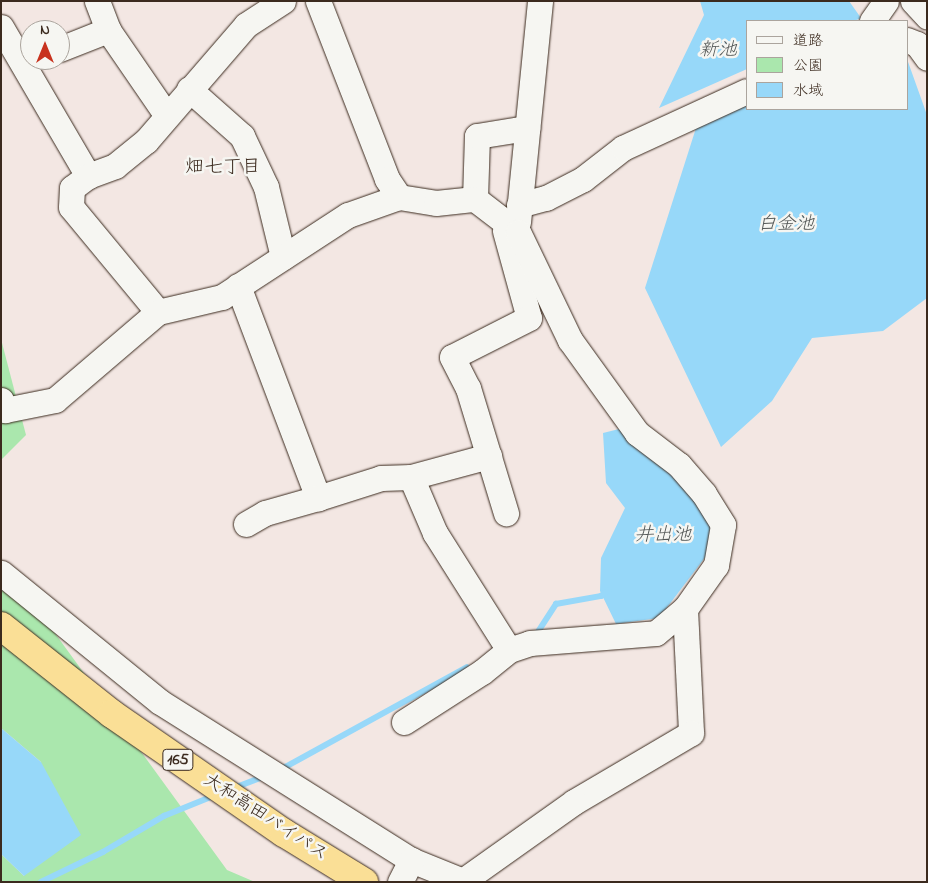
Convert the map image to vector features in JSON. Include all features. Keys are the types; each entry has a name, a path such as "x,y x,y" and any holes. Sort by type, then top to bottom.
{"highway":[{"name":"大和高田バイパス","path":"1,626 112,714 284,833 364,882"}],"street":[{"path":"97,1 108,30 167,116"},
{"path":"158,312 71,207 72,188 88,176 115,166 146,141 246,25 283,1"},
{"path":"318,1 387,179 399,197"},
{"path":"506,513 468,388 452,357 529,318 513,219 527,128 540,1"},
{"path":"873,20 886,1"},
{"path":"912,1 927,16"},
{"path":"1,27 20,52"},
{"path":"70,45 108,30"},
{"path":"908,40 917,44 927,58"},
{"path":"32,70 88,176"},
{"path":"189,89 242,136 266,187 283,257"},
{"path":"513,219 546,198 582,179 623,148 746,91"},
{"path":"475,199 477,136 527,128"},
{"path":"1,400 6,410 55,400 158,312 222,297 348,215 399,197 436,203 475,199 513,219 570,340 637,433 679,464 704,494 723,525 716,565 685,609 656,633 530,643 509,650 482,672 404,722"},
{"path":"238,286 318,498"},
{"path":"246,524 265,513 381,478 411,477 489,456"},
{"path":"411,477 435,533 509,650"},
{"path":"1,573 160,702 412,860 463,881 574,802 691,733 685,609"},
{"path":"400,882 412,860"}],"green space":[{"path":"1,339 26,435 1,460"},
{"path":"1,559 227,870 255,882 1,882 1,854 24,876 41,762 1,728"}],"water":[{"name":"新池","path":"700,1 849,1 861,18 856,20 746,20 746,69 659,108 704,15"},
{"name":"白金池","path":"908,62 927,115 927,298 883,331 812,338 772,401 721,447 645,288 696,128 746,105 746,110 908,110"},
{"name":"井出池","path":"619,429 658,459 691,493 715,527 713,547 659,618 616,624 600,591 601,558 625,508 606,483 603,433"},
{"path":"1,728 41,762 81,835 24,876 1,854"}],"waterway":[{"path":"536,635 556,604 601,596 608,591"},
{"path":"280,770 467,667"},
{"path":"234,788 265,776"},
{"path":"41,882 103,852 164,816 216,795"}],"district":[{"name":"畑七丁目","path":"223,168"}]}
